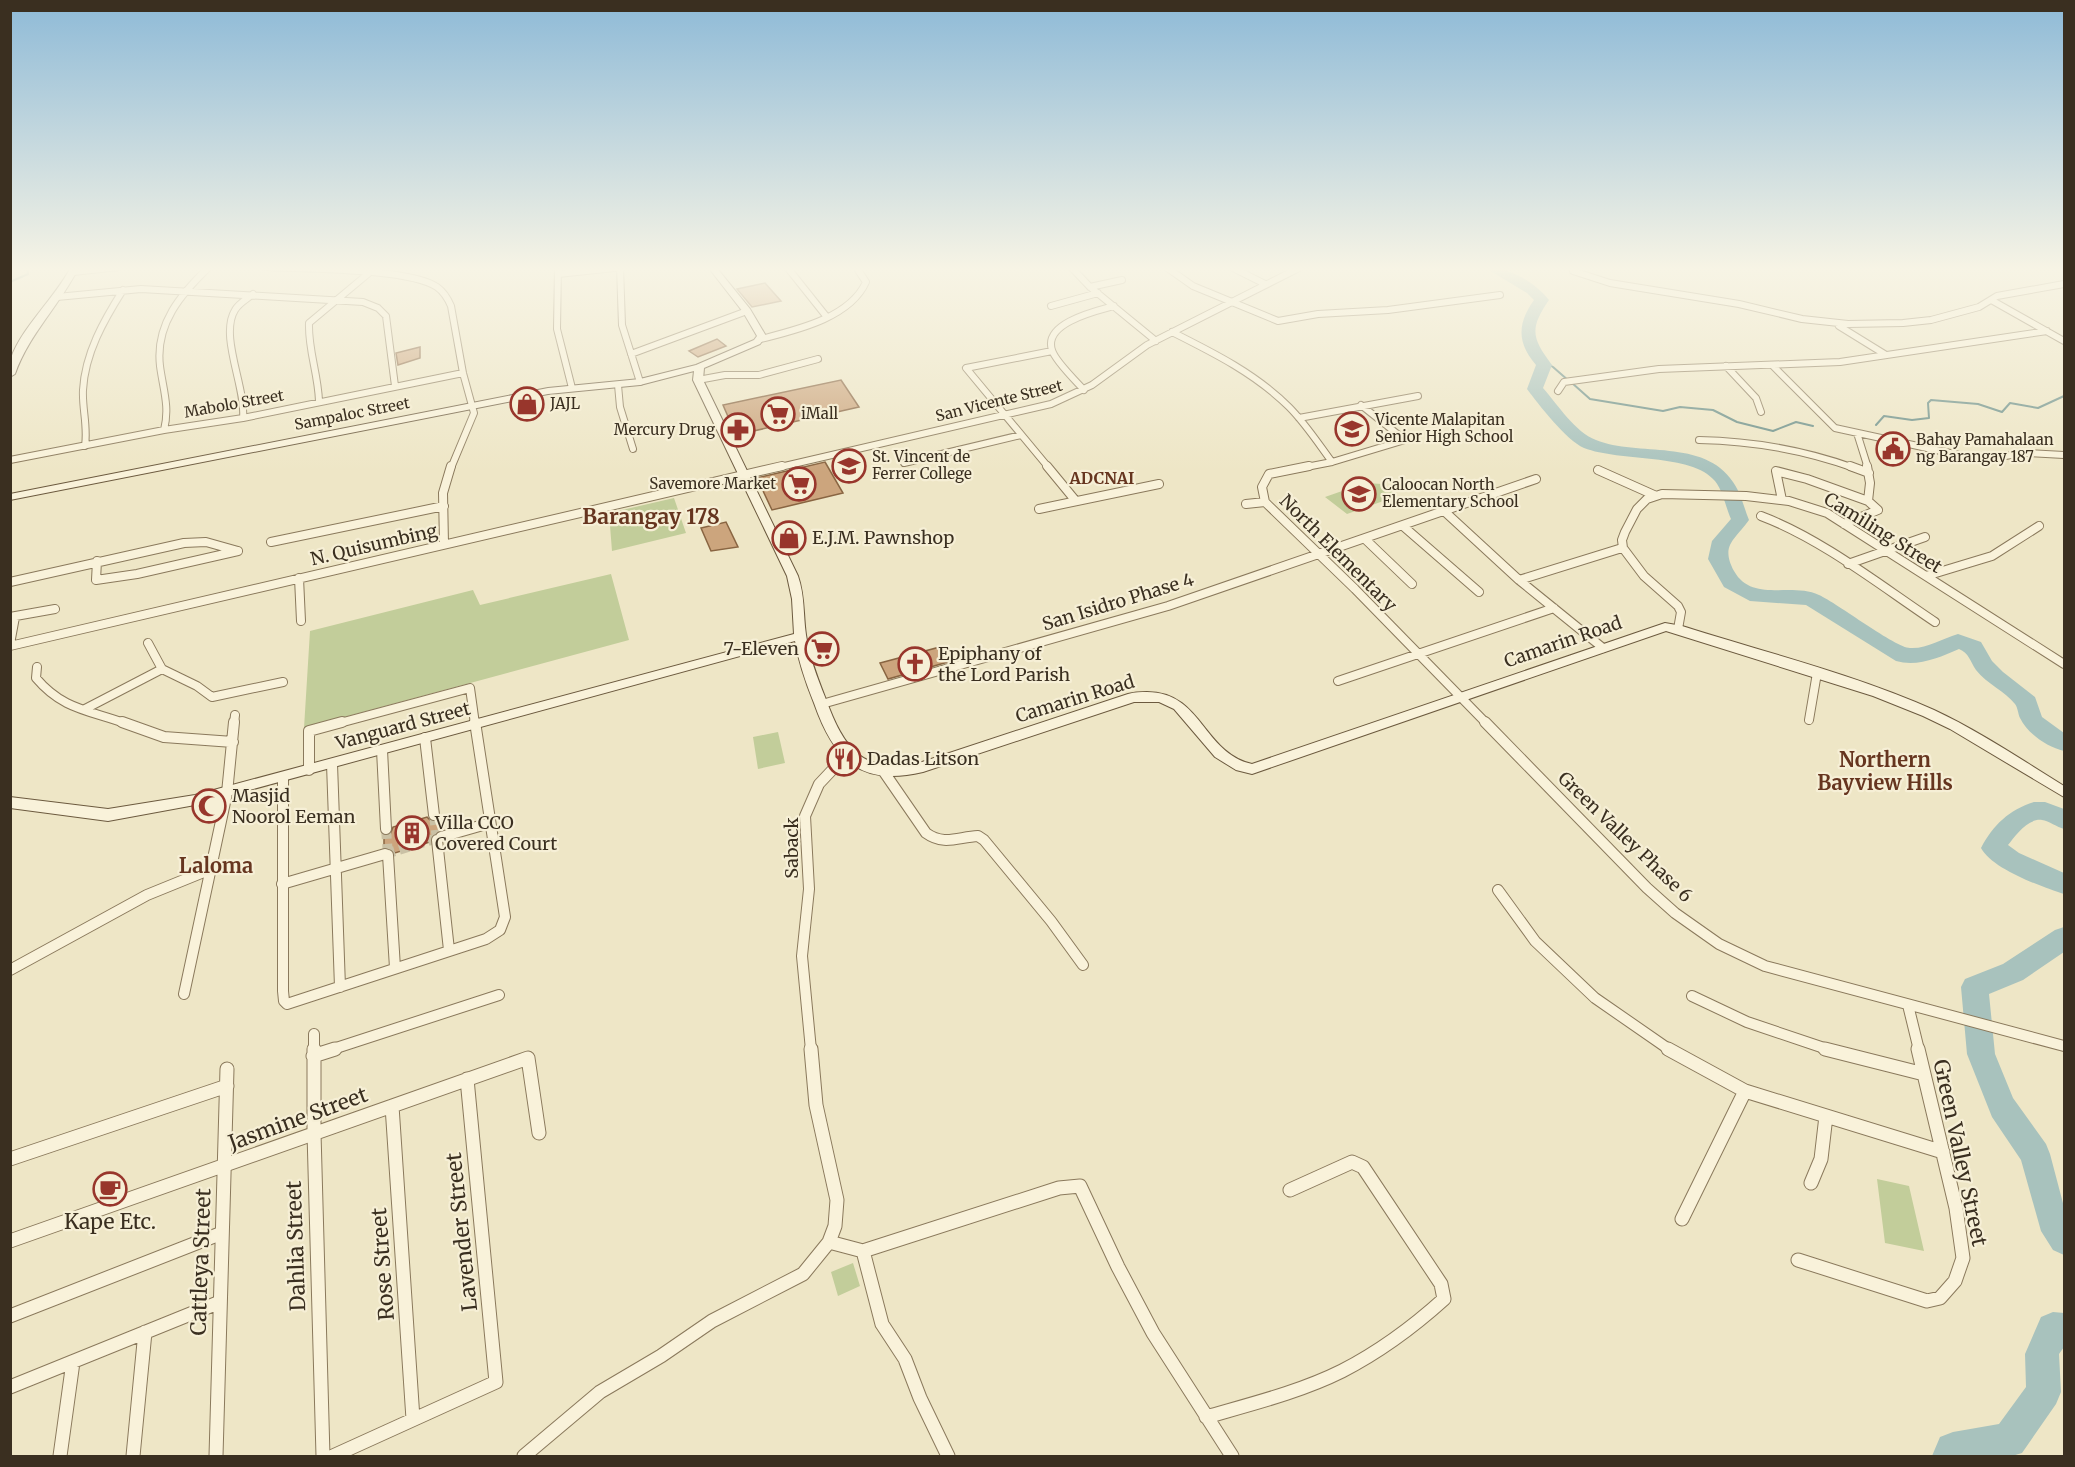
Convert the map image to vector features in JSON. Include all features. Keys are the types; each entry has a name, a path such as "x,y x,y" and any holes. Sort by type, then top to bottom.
{"main road":[{"path":"10,374 29,335"},
{"path":"699,374 760,339 761,335"},
{"name":"Sampaloc Street","path":"10,497 572,388 618,386 699,374"},
{"name":"Camarin Road","path":"699,374 795,585 799,601 800,636 809,671 835,738 850,757 871,770 899,772 923,767 1083,712 1133,697 1145,696 1171,699 1223,757 1244,769 1252,770 1657,628 1678,629 1878,693 1942,719 2064,792"},
{"name":"Vanguard Street","path":"10,802 89,814 108,814 161,807 227,793 800,636"}],"street":[{"path":"85,446 87,423 83,405 85,373 95,335"},
{"path":"164,335 159,355 169,413 165,430"},
{"path":"232,335 244,396 243,418"},
{"path":"307,335 318,378 319,401"},
{"path":"389,335 395,386"},
{"path":"444,544 444,493 456,452 474,413 463,373 456,335"},
{"path":"558,335 572,388"},
{"path":"625,335 640,382"},
{"path":"631,354 681,335"},
{"path":"760,339 770,335"},
{"path":"1054,335 1050,344 1052,351 1084,390"},
{"path":"1150,335 1156,340"},
{"name":"San Vicente Street","path":"745,474 1051,404 1084,390 1131,355 1165,335"},
{"path":"1179,335 1249,374 1279,398 1299,418 1332,462"},
{"path":"1854,335 1886,355"},
{"path":"1558,391 1562,383 1625,373 1726,366 1840,362 2017,335"},
{"path":"2061,336 2064,341"},
{"path":"1052,351 966,368 1075,500"},
{"path":"699,374 759,375 818,359"},
{"path":"1772,365 1804,395 1831,426 1973,458 1984,459 2026,453 2064,455"},
{"path":"1726,366 1756,398 1761,412"},
{"name":"Mabolo Street","path":"10,460 165,430 243,418 463,373"},
{"path":"618,386 620,407 633,449"},
{"path":"1299,418 1418,396"},
{"name":"North Elementary","path":"1361,405 1405,440 1332,462 1269,474 1262,481 1262,494 1265,502 1460,697"},
{"path":"1857,433 1869,473 1868,501"},
{"path":"904,463 1021,435"},
{"path":"1699,440 1780,447 1829,459 1869,473"},
{"path":"1598,470 1654,495"},
{"path":"1782,500 1776,471 1807,478 1868,501 1878,510 1844,524"},
{"name":"N. Quisumbing","path":"10,645 745,474"},
{"name":"San Isidro Phase 4","path":"822,704 1098,627 1318,555 1536,479"},
{"path":"1039,509 1159,484"},
{"path":"1654,495 1639,505 1622,540 1622,548 1633,564 1678,606 1682,612 1678,629"},
{"name":"Camiling Street","path":"1654,495 1755,498 1810,505 1886,550 2064,664"},
{"path":"1246,504 1265,502"},
{"path":"271,542 444,506"},
{"path":"1443,510 1519,580 1603,648"},
{"path":"1761,516 1780,523 1848,564 1935,622"},
{"path":"1403,526 1479,592"},
{"path":"1926,576 1992,556 2039,526"},
{"path":"1848,564 1925,537"},
{"path":"1365,539 1412,584"},
{"path":"10,582 97,561 196,542 213,543 238,552 99,580 95,579 97,561"},
{"path":"1519,580 1622,548"},
{"path":"299,578 301,621"},
{"path":"1338,681 1554,608"},
{"path":"10,645 13,617 55,609"},
{"path":"148,643 162,669 197,686 212,697 283,682"},
{"path":"37,667 36,678 52,698 77,709 85,709 164,737 233,742"},
{"path":"85,709 162,669"},
{"path":"1809,720 1817,673"},
{"path":"283,777 284,1001 287,1004 293,1004 486,939 500,930 505,916 469,688 310,730 309,770"},
{"name":"Green Valley Phase 6","path":"1460,697 1647,888 1675,913 1719,944 1765,966 1818,982 2064,1046"},
{"path":"184,994 227,793 235,715"},
{"path":"425,738 434,815"},
{"path":"382,750 386,829"},
{"name":"Saback","path":"829,1242 835,1226 837,1200 816,1105 802,956 809,889 805,816 819,784 835,767 850,757"},
{"path":"332,764 340,987"},
{"path":"884,772 926,833 933,839 943,842 978,836 984,840 1051,921 1083,965"},
{"path":"449,950 439,839 490,823"},
{"path":"282,884 386,854 395,968"},
{"path":"10,970 147,895 211,869"},
{"path":"1498,890 1535,941 1616,1014 1664,1047 1745,1091 1943,1152"},
{"path":"314,1056 498,995"},
{"path":"1692,996 1764,1030 1877,1063 1924,1074"},
{"name":"Green Valley Street","path":"1798,1260 1927,1301 1940,1298 1954,1281 1963,1258 1956,1208 1924,1074 1913,1006"},
{"name":"Dahlia Street","path":"314,1034 314,1133 323,1456"},
{"name":"Jasmine Street","path":"10,1241 528,1058 539,1133"},
{"name":"Cattleya Street","path":"216,1456 227,1069"},
{"name":"Lavender Street","path":"413,1419 496,1382 467,1079"},
{"path":"10,1159 227,1086"},
{"path":"1682,1219 1745,1091"},
{"name":"Rose Street","path":"392,1106 413,1419"},
{"path":"1811,1183 1820,1164 1826,1136 1826,1116"},
{"path":"1206,1418 1331,1377 1361,1360 1431,1312 1444,1299 1441,1284 1363,1167 1352,1162 1290,1190"},
{"path":"524,1456 600,1392 661,1356 712,1321 803,1274 829,1242 863,1251 1059,1188 1080,1186 1118,1267 1153,1333 1232,1456"},
{"path":"10,1317 222,1233"},
{"path":"863,1251 882,1324 905,1359 920,1398 948,1456"},
{"path":"10,1387 220,1302"},
{"path":"133,1456 145,1332"},
{"path":"60,1456 73,1362"},
{"path":"333,1456 413,1419"}],"green space":[{"path":"1365,483 1382,484 1394,493 1386,500 1347,514 1325,497"},
{"path":"674,498 686,533 612,551 609,513"},
{"path":"611,574 629,640 304,728 310,631 473,590 480,605"},
{"path":"778,732 785,763 758,769 753,737"},
{"path":"1877,1179 1909,1186 1924,1251 1885,1243"},
{"path":"853,1263 860,1286 838,1296 831,1272"}],"building":[{"path":"717,339 726,346 698,357 689,351"},
{"path":"420,347 420,358 398,365 396,353"},
{"name":"iMall","path":"841,380 859,407 736,435 723,405"},
{"name":"Savemore Market","path":"825,462 843,493 772,510 757,478"},
{"path":"726,522 738,547 711,551 701,528"},
{"name":"Epiphany of the Lord Parish","path":"940,647 948,662 888,679 880,663"},
{"name":"Villa CCO Covered Court","path":"427,817 432,822 439,820 440,830 431,837 430,842 395,853 392,849 384,847 384,836 390,835 393,827"}],"waterway":[{"path":"1527,335 1531,348 1544,365 1535,389 1578,437 1590,444 1628,453 1702,463 1719,475 1726,484 1740,520 1721,541 1718,559 1731,583 1750,595 1811,599 1903,656 1928,654 1958,641 1974,647 1984,665 1995,677 2027,702 2034,722 2064,743"},
{"path":"1536,357 1553,367 1569,381"},
{"path":"1572,383 1590,399 1663,411 1680,407 1713,410 1737,422 1773,431 1796,422 1813,426"},
{"path":"1876,425 1884,416 1912,420 1929,418 1928,403 1931,400 1978,404 2002,412 2010,403 2038,408 2064,396"},
{"path":"2064,820 2045,811 2027,814 2007,829 1993,848 2010,860 2064,884"},
{"path":"2064,938 2013,972 1975,987 1981,1054 2002,1107 2035,1154 2052,1220 2064,1239"},
{"path":"1950,1456 1953,1450 2009,1440 2044,1392 2042,1354 2053,1329 2064,1330"}],"tunnel":[{"path":"434,815 437,838"},
{"path":"386,829 388,853"},
{"path":"437,838 441,837"},
{"path":"388,853 437,838"}],"place":[{"name":"JAJL","path":"527,404"},
{"name":"iMall","path":"778,414"},
{"name":"Vicente Malapitan Senior High School","path":"1352,429"},
{"name":"Mercury Drug","path":"738,430"},
{"name":"Bahay Pamahalaan ng Barangay 187","path":"1893,449"},
{"name":"St. Vincent de Ferrer College","path":"849,466"},
{"name":"Savemore Market","path":"799,484"},
{"name":"Caloocan North Elementary School","path":"1359,494"},
{"name":"E.J.M. Pawnshop","path":"789,538"},
{"name":"7-Eleven","path":"822,649"},
{"name":"Epiphany of the Lord Parish","path":"915,664"},
{"name":"Dadas Litson","path":"844,759"},
{"name":"Masjid Noorol Eeman","path":"209,806"},
{"name":"Villa CCO Covered Court","path":"412,833"},
{"name":"Kape Etc.","path":"110,1189"}],"district":[{"name":"ADCNAI","path":"1102,478"},
{"name":"Barangay 178","path":"651,517"},
{"name":"Northern Bayview Hills","path":"1885,772"},
{"name":"Laloma","path":"216,866"}]}
